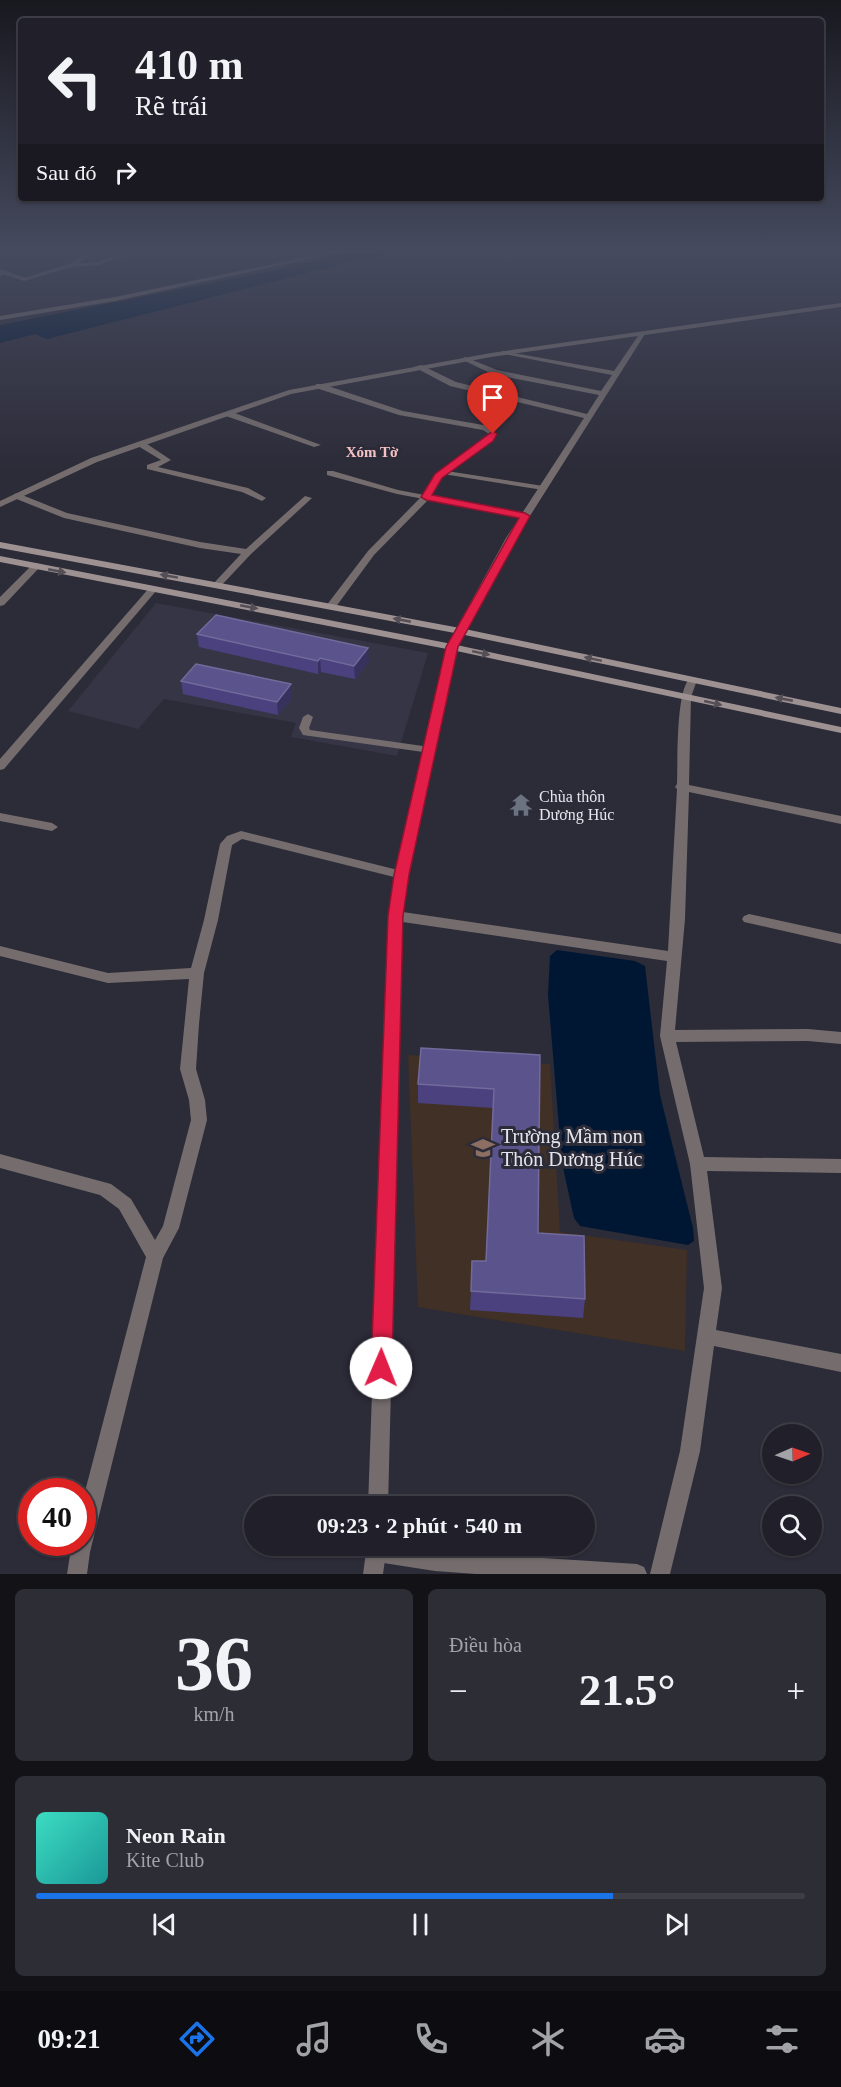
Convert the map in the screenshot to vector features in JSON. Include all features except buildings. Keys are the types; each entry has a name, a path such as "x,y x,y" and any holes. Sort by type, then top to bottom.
{"main road":[{"path":"0,545 460,631 841,711"},
{"path":"0,559 452,647 841,730"}],"street":[{"path":"0,504 94,460 289,392 465,359 699,325"},
{"path":"378,1496 396,916 402,875 452,647 525,516 642,334"},
{"path":"503,353 616,374"},
{"path":"465,359 495,372 603,394"},
{"path":"418,367 453,384 588,417"},
{"path":"318,386 402,412 486,429 493,434 490,439 443,472 426,497 372,553 331,606"},
{"path":"229,414 317,445"},
{"path":"141,444 167,460 150,467 245,490 262,498"},
{"path":"17,496 64,516 200,545 248,552"},
{"path":"217,585 248,552 308,498"},
{"path":"0,603 36,566"},
{"path":"0,766 153,589"},
{"path":"660,1574 690,1451 713,1288 698,1164 667,1036 679,909 681,787 686,697 692,680"},
{"path":"681,787 841,820"},
{"path":"0,817 52,827"},
{"path":"77,1574 80,1552 155,1256 171,1228 199,1120 197,1100 189,1069 197,973 211,920 220,865 226,844 231,838 241,835 402,875"},
{"path":"396,916 675,957"},
{"path":"749,919 841,939"},
{"path":"0,951 108,978 197,973"},
{"path":"667,1036 808,1035 841,1038"},
{"path":"0,1161 105,1189 125,1204 155,1256"},
{"path":"698,1164 841,1166"},
{"path":"706,1336 841,1363"},
{"path":"373,1574 376,1556"},
{"path":"413,1556 435,1561 637,1574"}],"lane":[{"path":"443,472 543,488"},
{"path":"330,473 397,492 525,516"},
{"path":"308,717 304,728 307,732 430,750"}],"shaded area":[{"path":"156,603 428,653 397,756 291,737 296,723 164,699 138,729 68,711"},
{"name":"Trường Mầm non Thôn Dương Húc","path":"408,1055 550,1064 560,1232 687,1250 685,1351 418,1307"}],"water":[{"path":"0,325 100,325 47,339 35,334 0,343"},
{"path":"557,950 635,961 645,966 660,1095 693,1228 694,1241 688,1245 580,1226 574,1218 562,1163 548,995 550,956"}],"place":[{"name":"Chùa thôn Dương Húc","path":"521,805"},
{"name":"Trường Mầm non Thôn Dương Húc","path":"483,1148"}],"district":[{"name":"Xóm Tờ","path":"372,452"}],"route":[{"path":"381,1368 396,916 402,875 452,647 525,516 426,497 438,476 490,439 493,434"}]}
